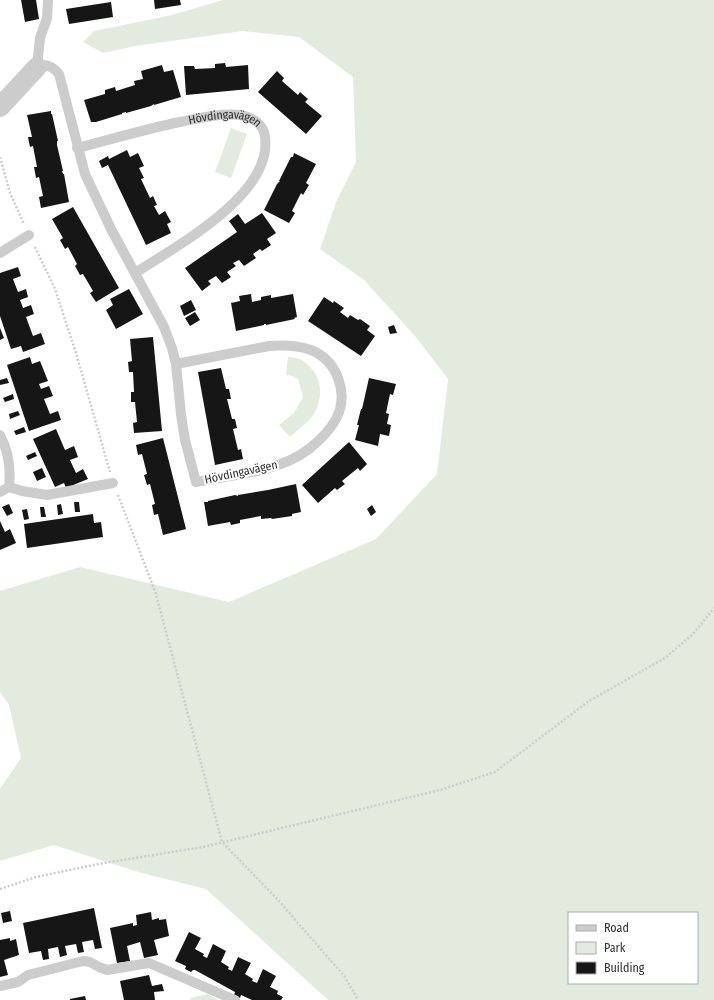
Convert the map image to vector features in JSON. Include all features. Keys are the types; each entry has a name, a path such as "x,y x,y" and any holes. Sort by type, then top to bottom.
{"street":[{"path":"0,107 37,67"}],"lane":[{"path":"37,67 40,38 47,18 48,0"},
{"name":"Hövdingavägen","path":"37,67 43,64 48,65 55,69 58,74 88,181 111,229 164,327 176,364 181,415 196,482 271,468 287,462 303,453 320,439 335,420 339,411 342,396 335,370 318,354 302,348 282,345 269,346 176,364"},
{"name":"Hövdingavägen","path":"78,148 209,116 247,116 256,121 264,131 266,144 263,160 257,175 244,192 228,209 208,225 135,274"},
{"path":"0,253 29,234"},
{"path":"0,435 8,455 11,471 9,487"},
{"path":"0,492 9,487 22,491 47,495 113,483"},
{"path":"0,986 18,982 28,975 83,961 90,962 107,970 150,963 234,1000"}],"path":[{"path":"0,157 10,193 55,289 76,353 113,483 155,590 222,842 279,900 325,953 345,977 358,1000"},
{"path":"0,888 36,877 98,864 203,847 440,790 495,772 588,701 665,658 693,634 714,608"}],"green space":[{"path":"223,0 714,0 714,1000 328,1000 206,889 138,872 54,845 0,861 0,789 21,758 9,705 0,692 0,591 80,567 229,602 376,539 437,474 448,379 415,336 364,280 320,249 336,202 356,162 353,77 299,37 243,31 135,46 103,53 83,42 94,31 172,15"},
{"path":"231,128 247,134 231,178 215,172"},
{"path":"288,357 302,360 307,364 316,375 320,387 319,400 315,412 306,423 290,437 279,425 294,413 303,397 298,379 286,375"},
{"path":"208,994 218,1000 191,1000 190,998"}],"building":[{"path":"21,0 36,0 39,19 25,22"},
{"path":"154,0 180,0 181,5 155,9"},
{"path":"111,2 113,17 69,24 66,9"},
{"path":"225,63 226,67 248,65 249,89 186,95 184,66 194,66 195,69 215,68 215,64"},
{"path":"162,65 164,72 173,70 181,97 122,113 96,122 91,122 84,100 105,94 105,90 115,87 116,91 135,85 134,81 143,79 141,71"},
{"path":"277,71 284,78 282,81 298,95 300,92 308,99 305,102 322,116 306,134 258,92"},
{"path":"51,111 69,202 41,208 39,197 43,196 39,177 36,178 34,167 37,167 33,146 30,147 28,137 32,137 27,115"},
{"path":"127,150 130,157 138,153 144,166 139,168 144,178 141,179 150,198 153,196 157,205 154,206 159,215 165,211 171,222 167,224 171,233 146,245 108,165 102,168 99,161 108,156 109,159"},
{"path":"294,153 316,164 306,183 309,185 303,195 301,193 292,211 295,213 289,223 264,210"},
{"path":"73,207 119,288 96,302 90,293 93,291 83,274 80,275 75,266 77,264 68,247 65,249 60,240 63,238 52,219"},
{"path":"262,213 276,233 267,239 271,245 262,251 260,249 253,254 256,258 244,266 239,260 233,263 236,266 227,272 231,277 222,283 216,276 208,281 211,284 202,291 185,268 237,232 229,221 238,214 245,224"},
{"path":"18,267 21,276 13,279 18,292 26,289 28,297 20,300 23,308 31,305 34,314 26,317 33,336 41,333 45,344 23,352 21,346 11,349 0,316 0,273"},
{"path":"129,289 143,314 116,329 106,310 113,305 110,299"},
{"path":"251,294 252,302 261,300 261,297 271,295 271,298 293,294 297,317 294,318 295,319 266,325 264,324 236,331 231,303 240,301 239,296"},
{"path":"324,297 333,303 334,301 344,308 340,312 348,318 350,315 358,320 360,319 370,326 367,330 375,336 361,356 308,321"},
{"path":"191,300 196,310 184,316 180,306"},
{"path":"195,312 200,320 190,326 185,318"},
{"path":"394,325 397,333 390,334 388,327"},
{"path":"0,328 4,338 0,340"},
{"path":"153,337 162,431 134,433 133,423 137,422 135,402 131,402 131,392 134,392 133,372 129,372 128,362 132,361 130,339"},
{"path":"30,357 32,364 40,361 48,381 39,384 41,389 49,386 53,396 44,399 50,414 58,411 61,420 29,431 7,365"},
{"path":"221,368 226,389 229,389 231,399 227,399 232,419 235,419 237,428 233,429 238,450 241,449 243,459 215,465 198,372"},
{"path":"7,378 9,383 0,385 0,380"},
{"path":"369,378 396,384 393,395 390,394 386,413 389,414 387,424 391,425 389,436 380,434 378,446 355,440 359,425 357,425"},
{"path":"13,394 14,399 5,402 3,398"},
{"path":"18,411 20,415 10,419 9,414"},
{"path":"24,427 26,432 16,435 14,431"},
{"path":"56,429 65,450 74,446 78,457 70,460 76,473 83,469 88,479 66,488 64,483 55,487 33,439"},
{"path":"163,438 186,529 163,535 158,514 154,515 152,505 155,504 150,484 147,485 144,475 147,474 142,454 138,455 136,445"},
{"path":"349,442 367,464 360,471 358,468 342,481 345,484 337,490 335,488 318,503 302,485"},
{"path":"35,452 37,456 28,460 26,456"},
{"path":"42,468 46,477 37,481 33,472"},
{"path":"296,484 301,512 292,514 292,516 261,519 261,516 240,520 240,523 231,525 230,522 208,526 204,502"},
{"path":"74,502 79,502 80,512 75,512"},
{"path":"9,504 13,513 7,516 2,507"},
{"path":"61,504 63,514 58,515 57,505"},
{"path":"372,505 376,512 371,516 367,509"},
{"path":"40,507 44,507 46,517 41,517"},
{"path":"27,509 29,519 24,520 22,510"},
{"path":"93,514 94,523 101,522 103,537 27,548 24,524"},
{"path":"0,521 5,532 10,529 16,543 0,550"},
{"path":"94,908 102,948 95,949 93,940 82,942 84,952 78,953 76,944 65,946 67,955 60,957 58,947 48,949 49,959 43,960 41,951 29,953 23,923"},
{"path":"10,911 12,921 3,923 1,913"},
{"path":"151,912 152,920 159,918 159,920 166,919 169,936 154,940 158,955 144,958 140,942 127,946 130,961 117,963 110,928 133,923 133,926 137,925 136,915"},
{"path":"189,932 201,938 195,949 204,954 203,956 207,958 213,944 226,951 221,962 229,967 228,969 232,971 238,957 251,963 245,974 253,979 252,981 257,983 263,969 276,976 270,987 278,991 277,994 283,997 281,1000 252,1000 241,995 240,998 234,995 235,992 195,970 191,972 185,969 186,966 175,961"},
{"path":"10,938 10,941 16,939 19,955 4,960 8,975 0,977 0,940"},
{"path":"149,975 152,986 162,984 164,991 154,992 155,1000 124,1000 120,981"},
{"path":"85,996 86,1000 70,1000 70,999"}]}
